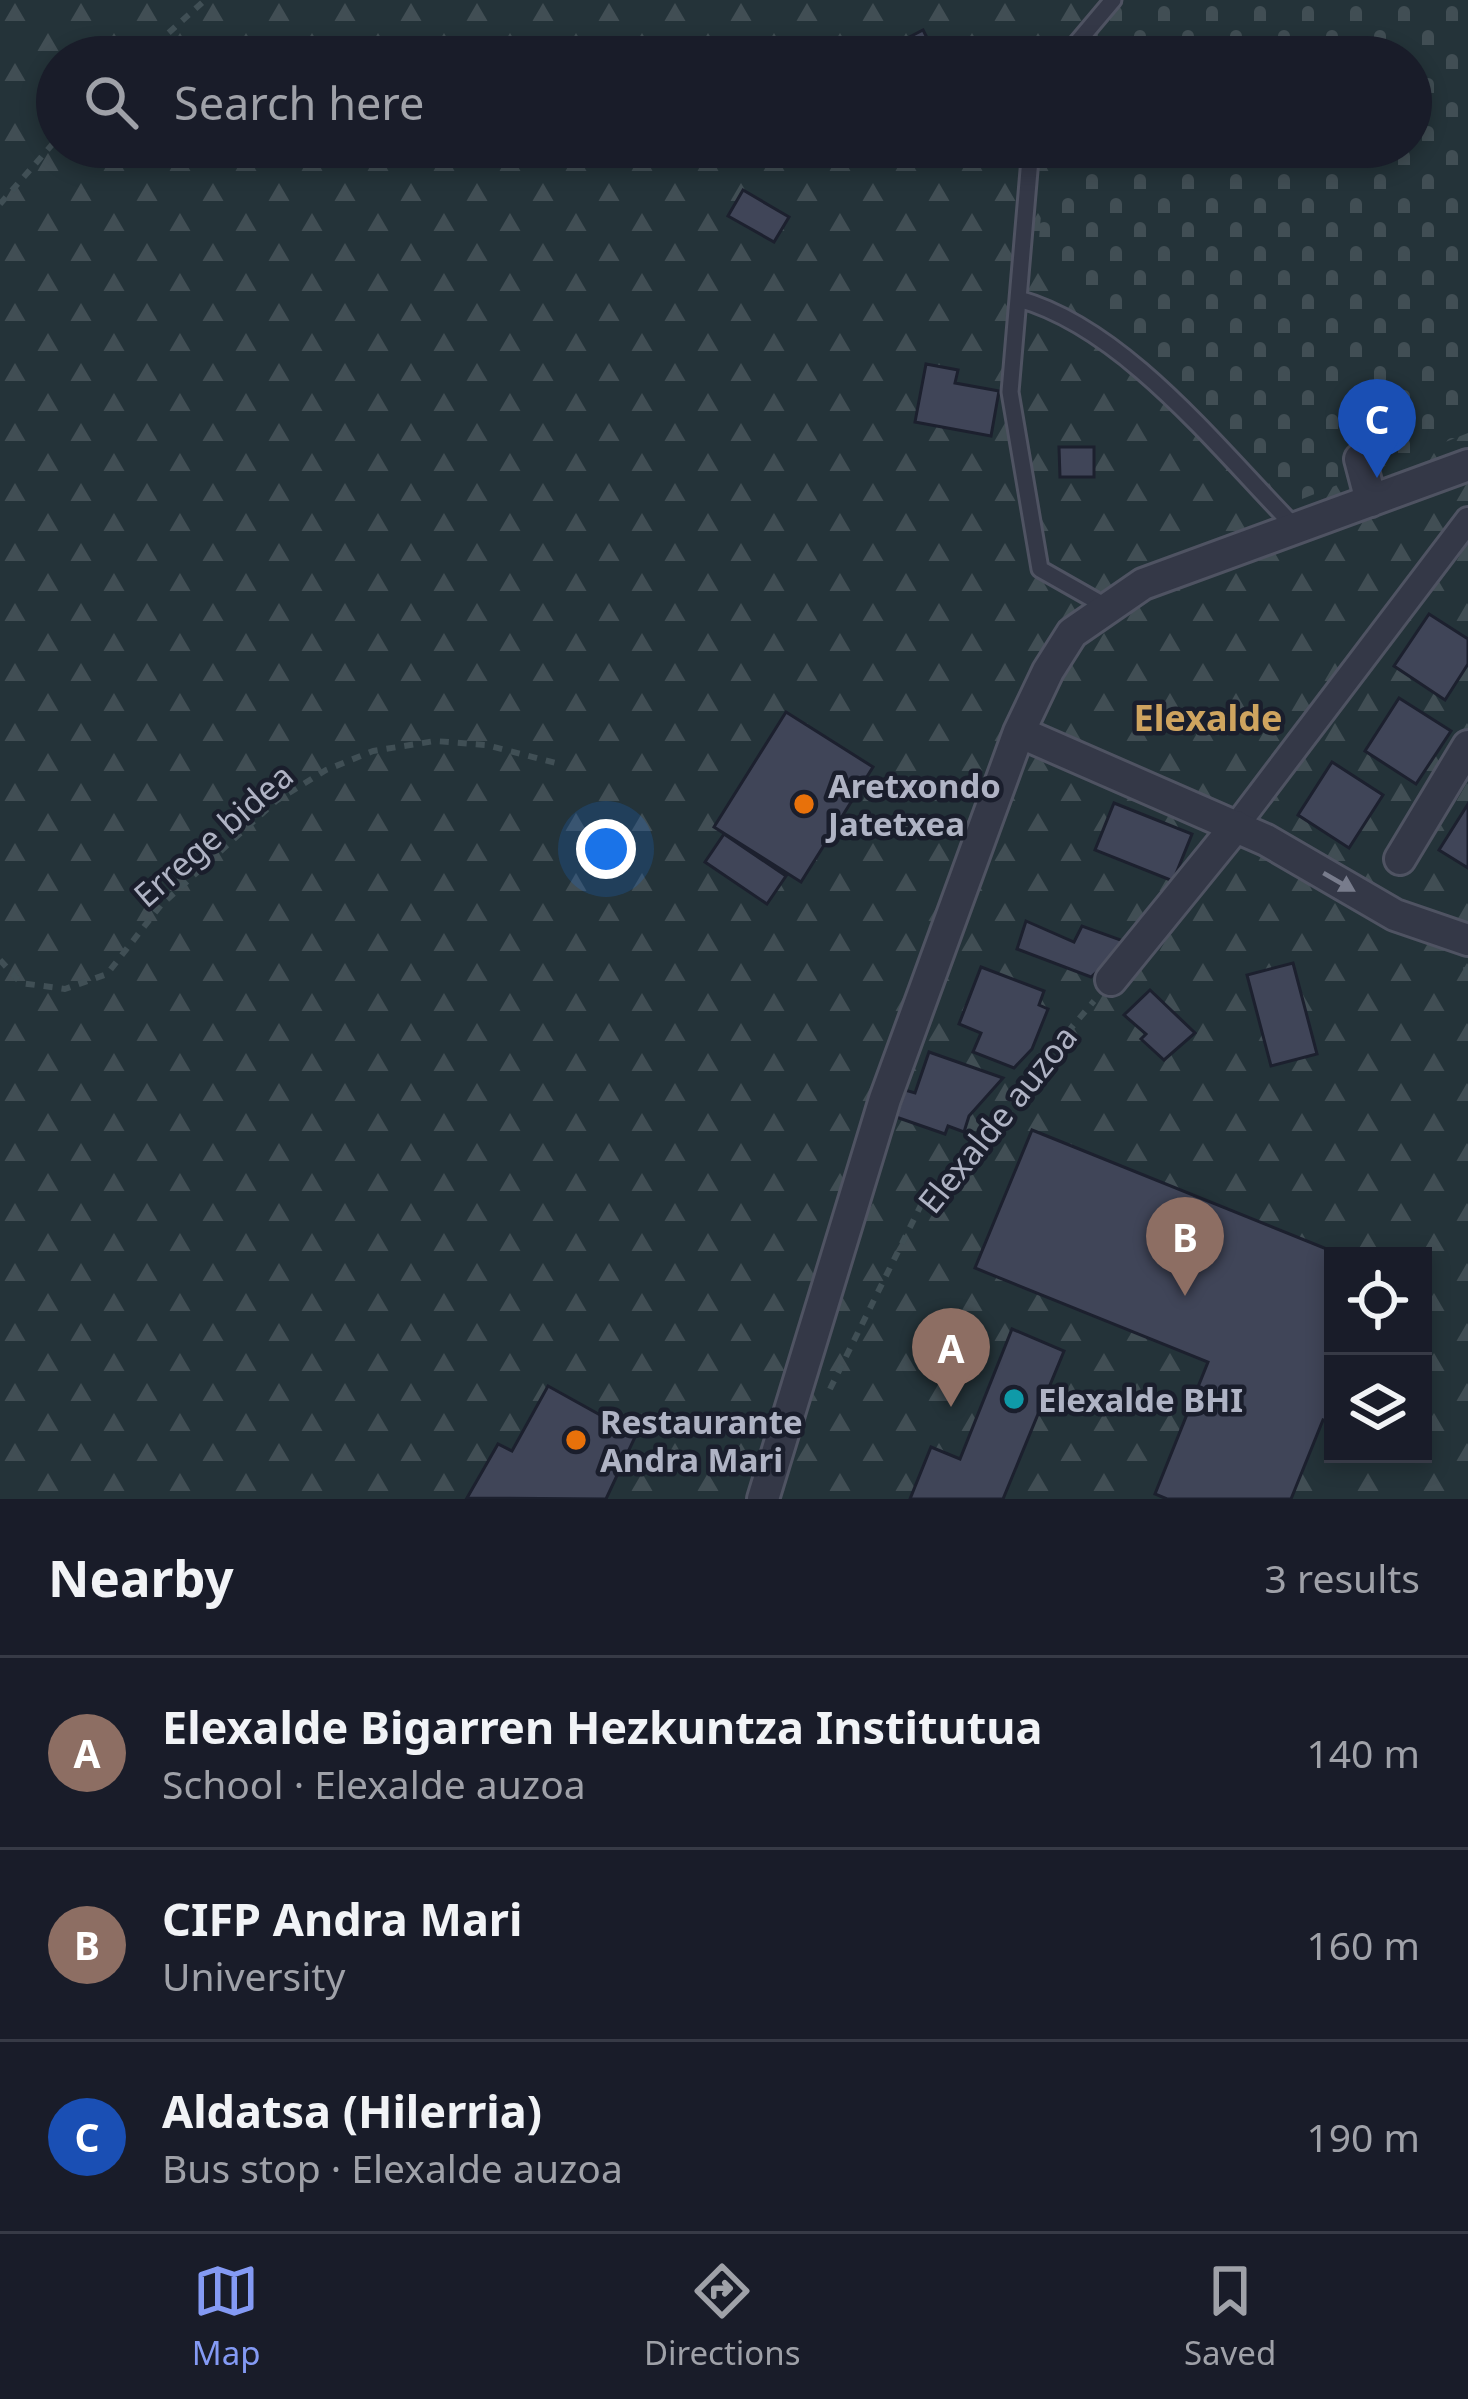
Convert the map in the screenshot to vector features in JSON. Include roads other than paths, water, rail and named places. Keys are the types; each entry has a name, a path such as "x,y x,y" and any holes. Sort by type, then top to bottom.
{"street":[{"path":"1360,459 1371,501"},
{"path":"763,1499 885,1099 1019,732 1072,633 1143,584 1468,465"},
{"path":"1112,980 1236,826 1468,520"},
{"path":"1019,732 1236,826 1395,915 1468,940"},
{"path":"1400,859 1468,746"}],"lane":[{"path":"1083,36 1113,0"},
{"path":"1029,168 1010,392 1040,569 1107,607"},
{"path":"1018,299 1051,308 1120,350 1296,528"}],"place":[{"name":"Aldatsa (Hilerria)","path":"1377,478"},
{"name":"Aretxondo Jatetxea","path":"804,804"},
{"name":"CIFP Andra Mari","path":"1185,1296"},
{"name":"Elexalde BHI","path":"1014,1399"},
{"name":"Elexalde Bigarren Hezkuntza Institutua","path":"951,1407"},
{"name":"Restaurante Andra Mari","path":"576,1440"}],"district":[{"name":"Elexalde","path":"1208,717"}]}
